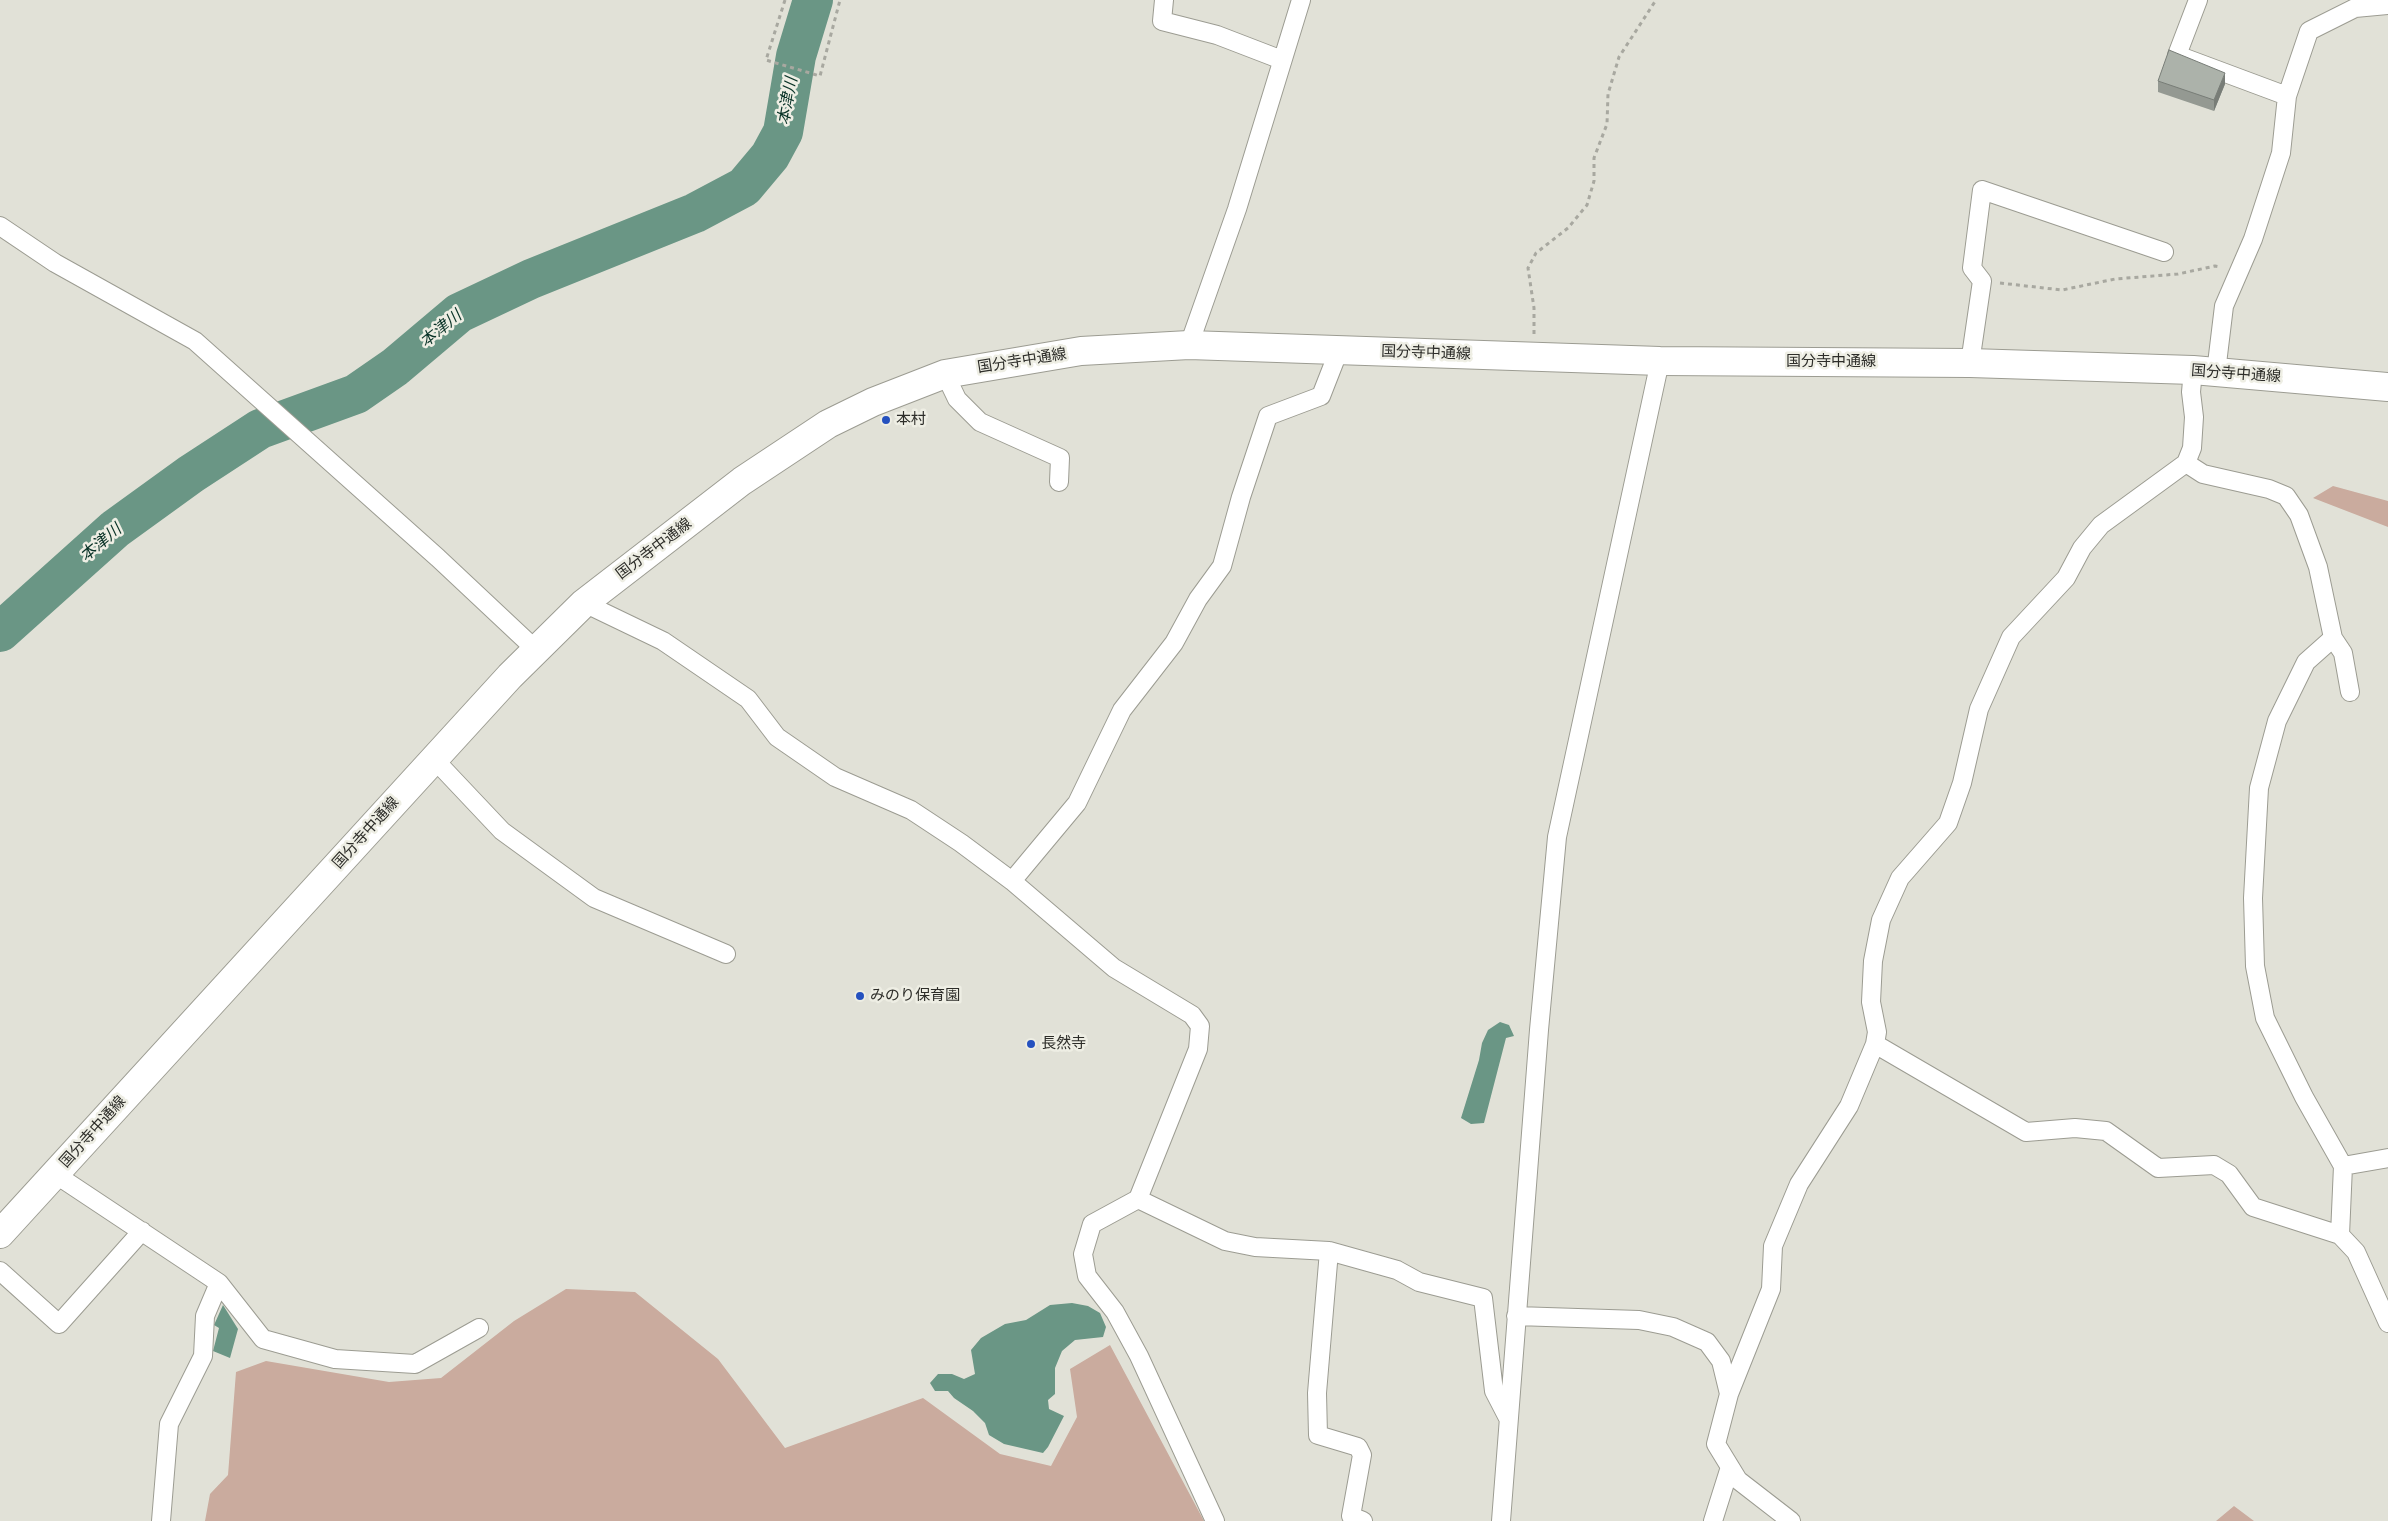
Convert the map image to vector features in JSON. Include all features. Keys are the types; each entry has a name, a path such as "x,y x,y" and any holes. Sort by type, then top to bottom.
{"main road":[{"name":"国分寺中通線","path":"0,1234 434,758 535,649 584,603 742,481 828,424 874,402 945,374 1081,351 1188,345 1660,361 1970,363 2204,371 2388,387"}],"street":[{"path":"1164,0 1162,21 1217,35 1282,60"},
{"path":"1188,345 1237,209 1301,0"},
{"path":"2198,0 2178,55 2286,96"},
{"path":"1791,1521 1738,1480 1716,1444 1729,1394 1771,1289 1773,1246 1799,1184 1849,1106 1875,1044 1876,1032 1871,1002 1873,961 1881,920 1900,878 1948,823 1962,783 1980,709 2011,637 2066,578 2082,548 2101,525 2186,463 2192,448 2194,417 2191,392 2204,371 2224,306 2253,239 2281,153 2286,96 2309,31 2355,8 2388,5"},
{"path":"1970,363 1982,281 1972,268 1982,190 2164,252"},
{"path":"0,226 55,263 195,341 501,615 535,649"},
{"path":"1012,881 1076,803 1122,710 1174,643 1198,599 1222,566 1241,497 1268,416 1322,396 1339,350"},
{"path":"1501,1521 1538,1040 1557,837 1660,361"},
{"path":"945,374 957,399 980,422 1060,458 1059,482"},
{"path":"2186,463 2203,474 2269,489 2286,496 2299,515 2318,566 2334,638 2343,653 2350,692"},
{"path":"584,603 664,641 748,699 777,737 835,776 911,810 961,842 1012,881 1114,968 1192,1015 1200,1026 1198,1049 1138,1199 1092,1224 1083,1254 1087,1276 1114,1312 1138,1356 1215,1521"},
{"path":"2334,638 2306,662 2277,721 2259,788 2254,908 2255,966 2265,1018 2304,1097 2343,1166 2340,1235"},
{"path":"434,758 502,831 594,898 726,954"},
{"path":"1875,1044 2026,1132 2075,1128 2106,1131 2158,1168 2214,1165 2229,1174 2253,1207 2340,1235 2356,1252 2388,1323"},
{"path":"2343,1166 2388,1158"},
{"path":"55,1174 219,1283 263,1339 334,1359 415,1364 479,1328"},
{"path":"1138,1199 1225,1241 1255,1247 1329,1252 1397,1270 1419,1282 1483,1298 1494,1391 1508,1418"},
{"path":"0,1271 59,1324 142,1231"},
{"path":"1329,1252 1317,1393 1318,1435 1358,1447 1362,1455 1351,1516 1363,1521"},
{"path":"161,1521 170,1424 203,1356 205,1316 219,1283"},
{"path":"1516,1316 1639,1320 1673,1327 1707,1342 1721,1362 1729,1394"},
{"path":"1712,1521 1730,1467"}],"path":[{"path":"785,0 766,60 820,76 840,0"},
{"path":"1534,357 1534,308 1528,268 1536,253 1568,228 1587,205 1594,181 1594,158 1607,124 1608,94 1619,57 1656,0"},
{"path":"1982,281 2062,290 2115,279 2178,274 2215,266 2239,268"}],"shaded area":[{"path":"2333,486 2388,501 2388,527 2313,498"},
{"path":"1500,1022 1509,1025 1514,1036 1506,1038 1484,1123 1471,1124 1461,1118 1479,1060 1482,1043 1488,1030"},
{"path":"566,1289 635,1292 718,1359 785,1448 923,1398 1000,1454 1051,1466 1077,1417 1070,1369 1110,1345 1204,1521 205,1521 210,1494 228,1475 236,1372 266,1361 389,1382 441,1378 514,1321"},
{"path":"1072,1303 1088,1306 1100,1313 1106,1327 1103,1337 1075,1340 1062,1351 1055,1368 1055,1394 1048,1400 1049,1409 1064,1416 1043,1453 1004,1444 989,1435 985,1423 973,1411 954,1398 948,1391 935,1391 930,1383 938,1374 952,1374 964,1379 975,1374 971,1350 981,1338 1005,1324 1026,1320 1050,1305"},
{"path":"223,1305 238,1329 230,1358 213,1351 219,1328 214,1325"},
{"path":"2234,1506 2254,1521 2216,1521"}],"building":[{"path":"2169,50 2225,73 2214,100 2158,81"}],"waterway":[{"name":"本津川","path":"0,632 115,529 191,474 260,429 356,394 395,367 459,313 531,279 695,213 744,187 770,156 783,132 796,56 813,0"}],"place":[{"name":"本村","path":"886,420"},
{"name":"みのり保育園","path":"860,996"},
{"name":"長然寺","path":"1031,1044"}]}
